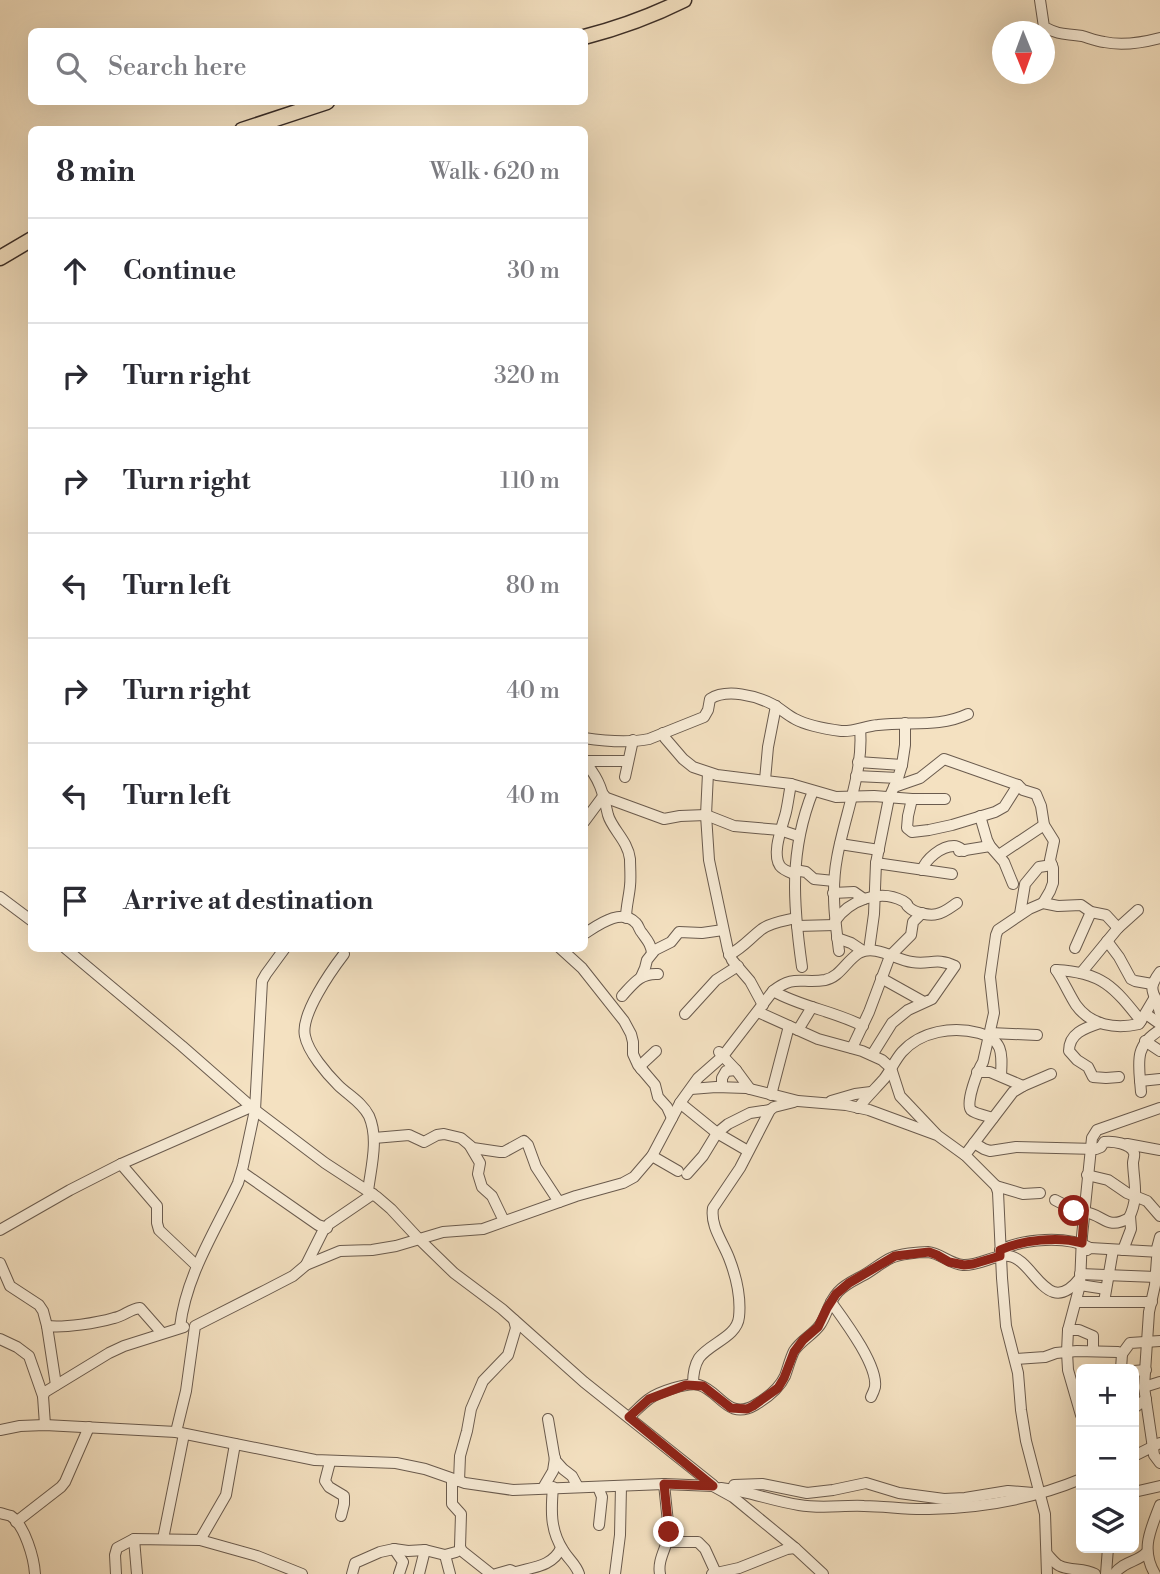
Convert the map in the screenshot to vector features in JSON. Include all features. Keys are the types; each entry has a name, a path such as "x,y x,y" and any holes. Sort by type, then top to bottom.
{"highway":[{"path":"588,36 635,22 684,0"},
{"path":"254,126 318,105"},
{"path":"0,258 28,241"}],"street":[{"path":"1040,0 1044,27 1056,34 1080,36 1111,44 1132,44 1160,38"},
{"path":"588,738 649,738 704,717 710,699 715,696 739,695 759,699 796,719 841,731 875,725 951,721 968,714"},
{"path":"765,780 776,706"},
{"path":"866,951 869,898 889,797 902,765 905,723"},
{"path":"839,951 834,887 840,844 856,776 860,729"},
{"path":"663,733 683,759 708,773 765,780 836,797 945,799"},
{"path":"625,777 633,740"},
{"path":"856,776 896,782 920,778 944,759 1037,793 1044,825 1054,841 1050,858 1052,883 1048,896 1042,903 1020,914 998,930 996,935 990,977 994,1013 983,1062 972,1087 970,1109 993,1118"},
{"path":"588,761 628,761"},
{"path":"597,780 597,768 605,761"},
{"path":"858,762 902,765"},
{"path":"588,767 597,780 609,816 629,853 630,886 626,918"},
{"path":"708,773 706,815 710,872 729,954 750,981 760,1009 793,1028 882,1060 891,1068 900,1096 937,1135 965,1155 996,1186 1006,1326 1020,1384 1023,1429 1045,1514 1047,1574"},
{"path":"791,785 780,830 778,863 782,868 806,872 814,879 869,898"},
{"path":"912,799 907,828 912,832 995,812 1004,807 1018,785"},
{"path":"802,967 796,922 795,872 799,836 813,791"},
{"path":"604,796 664,819 706,815 734,826 780,830 799,836"},
{"path":"588,817 604,796"},
{"path":"980,816 990,846 1004,862 1013,884"},
{"path":"999,855 1044,825"},
{"path":"840,844 879,850"},
{"path":"922,870 925,862 938,852 952,846 964,851"},
{"path":"952,852 990,846"},
{"path":"876,863 952,874"},
{"path":"1020,914 1025,884 1039,867 1052,865"},
{"path":"1024,894 1035,896 1042,903 1058,906 1081,905 1091,912 1106,915 1118,928"},
{"path":"0,897 28,918"},
{"path":"729,954 773,923 835,920 845,909 869,898 897,899 911,909 937,915 957,904"},
{"path":"1081,973 1118,928 1138,910"},
{"path":"1075,948 1091,912"},
{"path":"852,1048 890,956 911,935 913,922 922,913"},
{"path":"588,931 607,919 618,917 633,920 650,944 652,953"},
{"path":"622,996 641,977 657,947 671,942 679,932 723,930"},
{"path":"837,938 866,951 911,962 945,961 955,965 934,997 908,1010 892,1023 872,1055"},
{"path":"1107,941 1131,979 1152,984"},
{"path":"43,1396 45,1392 109,1353 180,1327 195,1326 267,1290 306,1265 343,1250 383,1248 443,1232 475,1231 623,1183 642,1170 680,1103 698,1078 773,991 789,981 825,980 832,977 857,954 866,951"},
{"path":"70,952 253,1108 325,1163 371,1192 454,1273 514,1320 584,1382 733,1497 823,1574"},
{"path":"180,1327 182,1306 197,1266 242,1172 253,1108 262,981 282,952"},
{"path":"564,952 582,968 624,1021 631,1034 633,1054 672,1118"},
{"path":"306,1265 327,1227 371,1192 374,1139 368,1115 358,1100 323,1069 305,1037 310,1009 344,954"},
{"path":"685,1014 716,980 738,967"},
{"path":"1155,998 1144,1017 1139,1024 1093,1021 1074,1003 1056,970 1081,973 1106,982 1144,1017 1160,1024"},
{"path":"1160,972 1152,984 1160,1013"},
{"path":"641,977 658,974"},
{"path":"881,978 924,1002"},
{"path":"773,991 797,1003 850,1019 863,1026"},
{"path":"769,1094 793,1028 812,1007"},
{"path":"1079,1032 1084,1014"},
{"path":"1101,1023 1079,1032 1070,1041 1069,1051 1088,1068 1093,1077 1119,1077"},
{"path":"858,1108 906,1047 921,1038 952,1029 990,1035 1037,1035"},
{"path":"1160,1030 1146,1041 1140,1051 1140,1086 1160,1079"},
{"path":"990,1035 1000,1051 1001,1076"},
{"path":"1146,1041 1160,1051"},
{"path":"641,1066 656,1051"},
{"path":"721,1054 750,1089"},
{"path":"719,1085 726,1071 736,1070"},
{"path":"977,1073 989,1072 1023,1086"},
{"path":"965,1155 1013,1092 1051,1074"},
{"path":"691,1088 719,1085 750,1089 798,1101 858,1108 937,1135"},
{"path":"823,1103 871,1092"},
{"path":"769,1094 781,1105"},
{"path":"652,1156 682,1172 703,1156 717,1133 738,1118 798,1101"},
{"path":"680,1103 717,1133 748,1152"},
{"path":"0,1230 121,1164 253,1108"},
{"path":"1076,1398 1068,1370 1068,1331 1077,1302 1084,1249 1084,1213 1092,1138 1097,1130 1160,1108"},
{"path":"693,1384 700,1357 728,1336 739,1322 740,1304 734,1276 728,1254 717,1232 713,1208 734,1177 770,1110"},
{"path":"374,1139 409,1135 424,1142 444,1134 461,1138 470,1146 480,1163 479,1180 492,1196 504,1221"},
{"path":"470,1146 504,1152 524,1141 540,1174 559,1202"},
{"path":"974,1143 990,1151 1016,1147 1099,1149 1107,1141 1160,1150"},
{"path":"1104,1301 1109,1274 1130,1228 1135,1196 1134,1154 1123,1144"},
{"path":"121,1164 157,1206 159,1230 197,1266"},
{"path":"242,1172 318,1225 327,1227"},
{"path":"1087,1175 1108,1180 1120,1189 1147,1201 1160,1216"},
{"path":"996,1186 1023,1194 1040,1193"},
{"path":"1055,1200 1084,1213 1094,1213 1102,1221 1114,1224 1130,1216"},
{"path":"1160,1237 1155,1313 1148,1341 1144,1387 1156,1444 1154,1455 1160,1463"},
{"path":"629,1417 656,1395 693,1384 703,1386 731,1408 747,1409 753,1406 771,1394 781,1383 794,1352 818,1327 842,1288 895,1256 929,1252 949,1262 964,1265 1000,1253 1008,1246 1063,1240 1084,1249 1159,1252"},
{"path":"1000,1253 1017,1259 1051,1291 1066,1292 1080,1279 1109,1274 1156,1277"},
{"path":"0,1263 5,1287 39,1305 43,1311 56,1385"},
{"path":"1080,1279 1106,1289"},
{"path":"1077,1302 1104,1301 1155,1313"},
{"path":"831,1302 862,1346 875,1379 871,1397"},
{"path":"47,1326 115,1318 140,1308 162,1333"},
{"path":"514,1320 516,1328 509,1352 483,1381 471,1409 452,1504 461,1514 460,1547 494,1574 507,1570 518,1573 552,1561 561,1548"},
{"path":"163,1539 195,1326"},
{"path":"997,1339 1006,1326"},
{"path":"1068,1331 1079,1330 1093,1336 1093,1351"},
{"path":"0,1339 18,1347 29,1356 43,1396 45,1425"},
{"path":"1121,1364 1122,1354 1130,1343 1160,1341"},
{"path":"1015,1359 1077,1351 1122,1354"},
{"path":"1139,1371 1146,1370"},
{"path":"1144,1387 1160,1382"},
{"path":"1139,1404 1146,1399"},
{"path":"548,1419 555,1458 548,1488 552,1527 561,1548 579,1574"},
{"path":"0,1430 45,1425 180,1433 301,1458 330,1462 396,1463 425,1469 456,1480 507,1489 664,1484 717,1487 800,1506 818,1507 965,1507 1040,1494 1076,1481"},
{"path":"16,1522 57,1492 65,1482 89,1427"},
{"path":"200,1540 226,1495 235,1444"},
{"path":"1139,1453 1156,1444"},
{"path":"555,1458 562,1469 572,1476 578,1487"},
{"path":"330,1462 325,1481 329,1487 344,1496 341,1516"},
{"path":"717,1487 762,1485 815,1492 866,1483 899,1493 944,1499 1008,1491 1040,1494"},
{"path":"660,1574 658,1568 669,1532 664,1484"},
{"path":"615,1574 620,1535 621,1486"},
{"path":"1139,1491 1160,1486"},
{"path":"598,1487 602,1497 600,1525"},
{"path":"1155,1574 1147,1552 1152,1523 1160,1505"},
{"path":"0,1513 16,1522 30,1550 35,1574"},
{"path":"134,1539 137,1574"},
{"path":"116,1574 115,1555 122,1544 134,1539 163,1539 200,1540 257,1556 302,1574"},
{"path":"667,1542 698,1542 705,1549 714,1574 795,1548"},
{"path":"394,1549 403,1562 400,1574"},
{"path":"352,1574 358,1561 394,1549 425,1550 445,1555 456,1552"},
{"path":"419,1574 425,1550"},
{"path":"1114,1574 1120,1567 1147,1552"},
{"path":"1106,1574 1108,1553"},
{"path":"1047,1554 1061,1567 1095,1574"},
{"path":"445,1555 450,1574"}],"route":[{"path":"669,1532 664,1484 713,1486 629,1417 649,1399 693,1384 703,1386 731,1408 747,1409 778,1388 794,1352 821,1323 836,1294 885,1261 895,1256 929,1252 949,1262 964,1265 1000,1256 1000,1250 1015,1244 1063,1240 1082,1243 1084,1215 1074,1211"}]}
